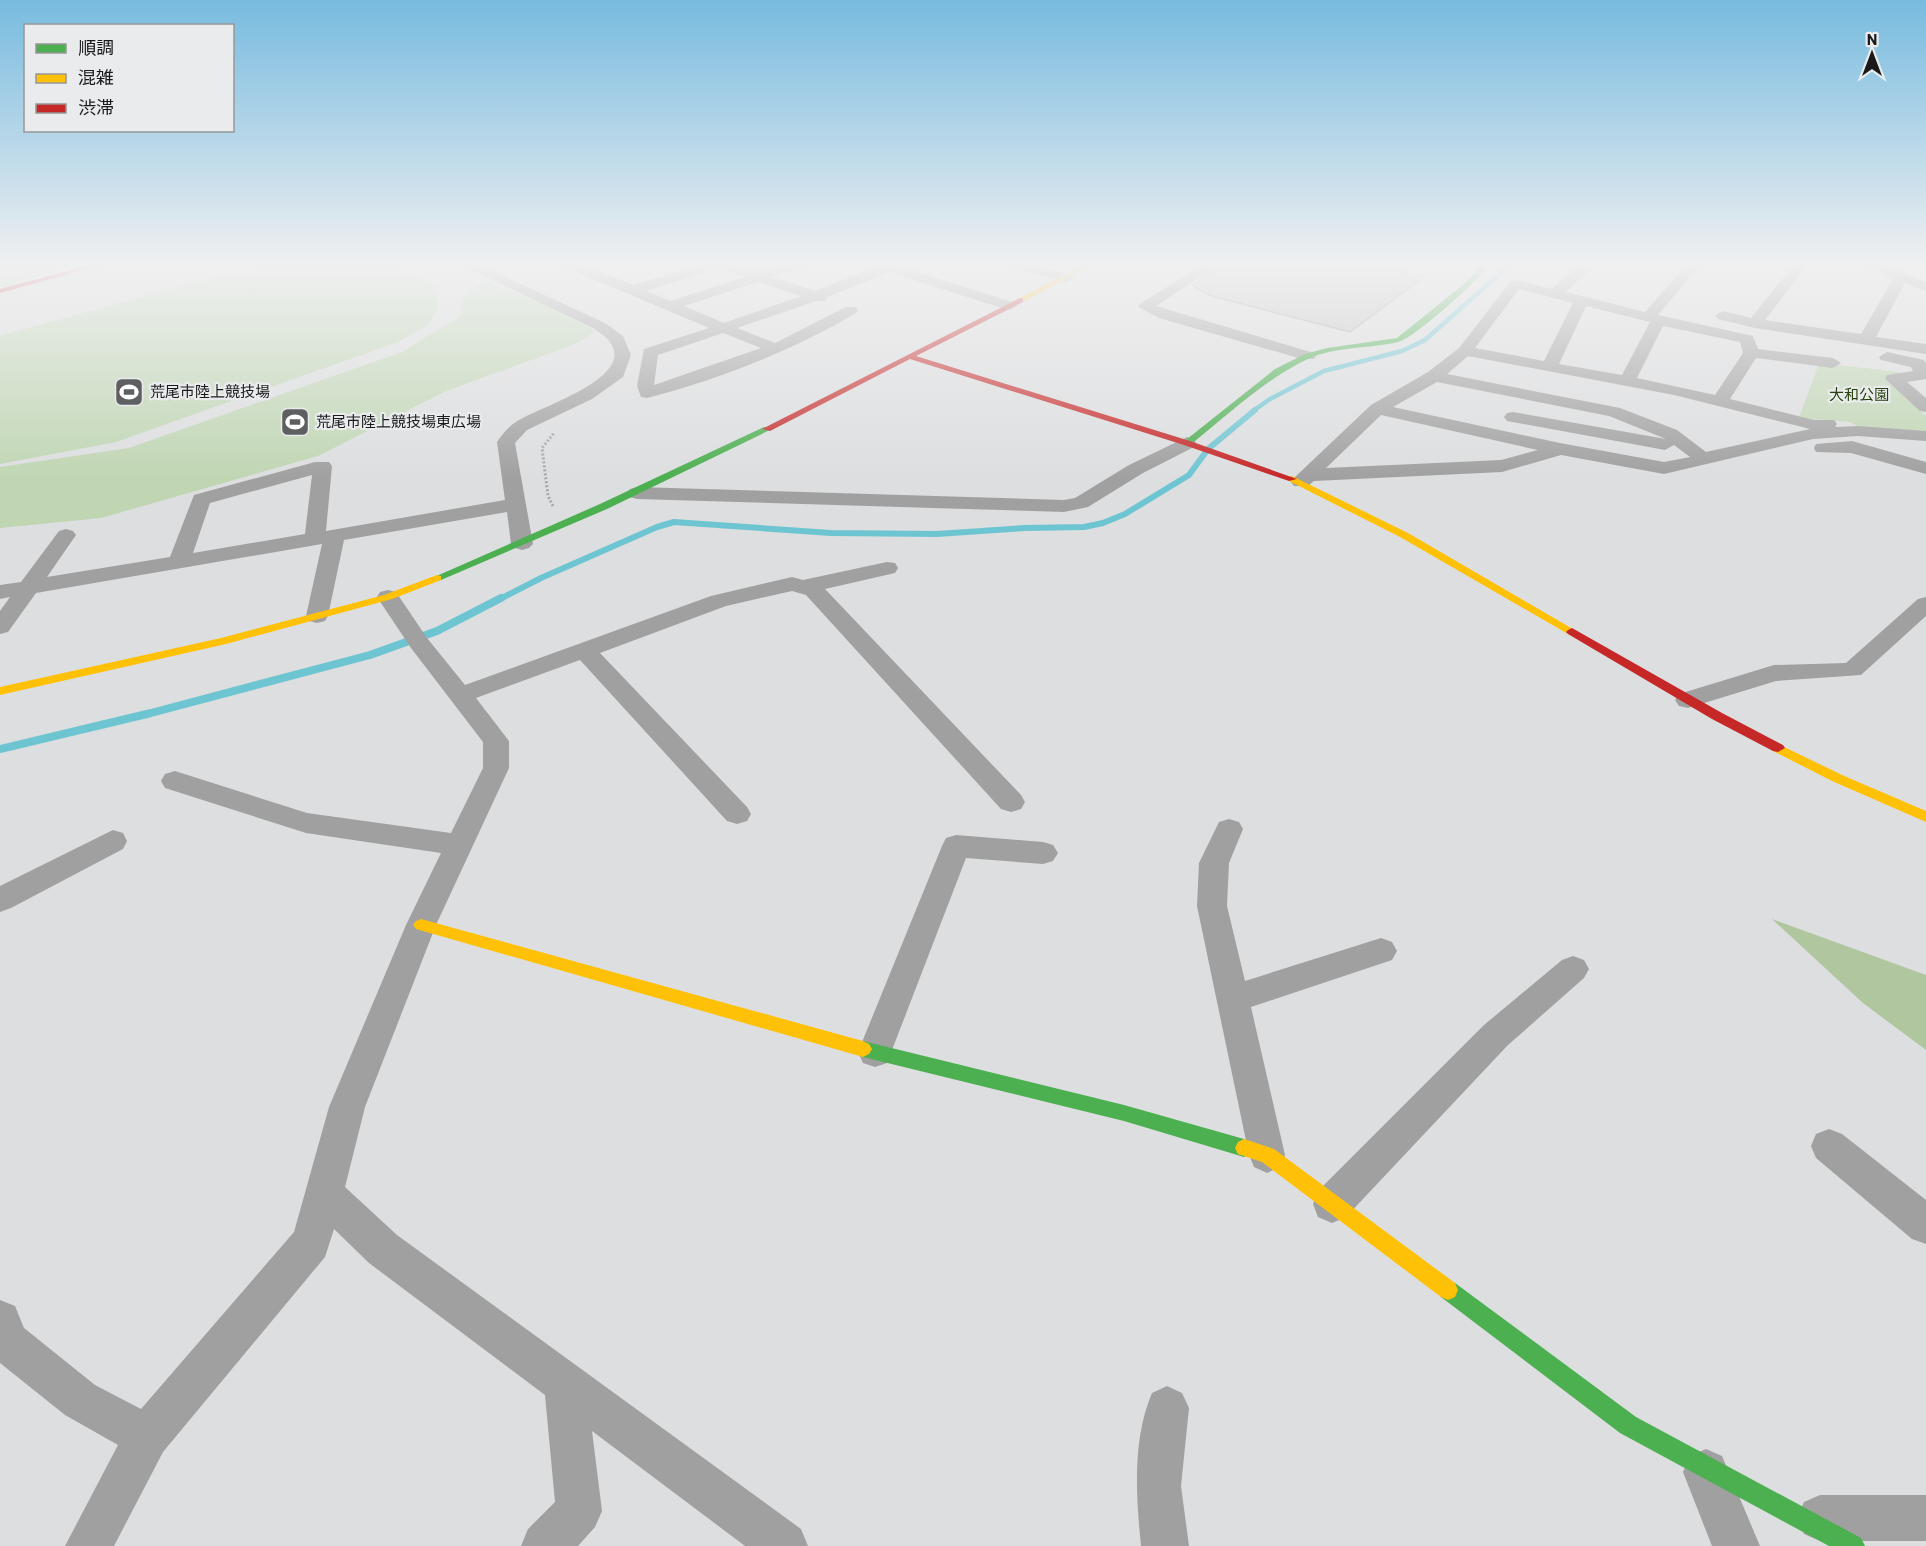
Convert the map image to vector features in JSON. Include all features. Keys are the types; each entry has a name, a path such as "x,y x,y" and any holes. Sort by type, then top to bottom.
{"street":[{"path":"522,544 514,505 506,442 521,426 586,395 617,373 623,355 616,339 611,335"},
{"path":"700,335 650,351 645,386 647,393 804,335"},
{"path":"741,335 772,347"},
{"path":"0,691 211,643 388,597 522,544 637,493 953,335"},
{"path":"1235,335 1308,356"},
{"path":"637,493 1064,506 1081,503 1136,469 1190,444 1278,370 1327,350 1399,340 1405,335"},
{"path":"1305,479 1377,409 1434,376 1465,351 1477,335"},
{"path":"1550,366 1565,335"},
{"path":"1628,380 1647,335"},
{"path":"1715,335 1749,346 1833,363"},
{"path":"1834,335 1926,349"},
{"path":"1866,340 1869,335"},
{"path":"1719,402 1749,346"},
{"path":"1749,346 1918,363 1923,375 1893,379 1926,406"},
{"path":"1465,351 1628,380 1814,425 1843,424 1858,430"},
{"path":"911,357 1190,444 1256,467 1305,479 1689,699 1837,778 1926,817"},
{"path":"1434,376 1614,412 1671,434 1703,454"},
{"path":"1377,409 1560,449 1664,468 1687,464 1703,454 1813,434 1858,430 1926,436"},
{"path":"1513,417 1703,454 1759,456 1840,446 1852,447 1926,468"},
{"path":"1305,479 1502,466 1560,449"},
{"path":"179,563 201,499 322,466 324,538 317,616"},
{"path":"0,592 514,505"},
{"path":"0,627 66,535"},
{"path":"803,587 887,568"},
{"path":"461,695 719,601 792,584 814,590 1011,802"},
{"path":"89,1546 147,1436 311,1243 347,1107 421,925 496,768 496,741 415,636 388,597"},
{"path":"1689,699 1774,673 1852,670 1926,604"},
{"path":"584,650 736,814"},
{"path":"175,781 306,823 460,845"},
{"path":"1229,829 1214,863 1212,906 1267,1155"},
{"path":"0,900 113,841"},
{"path":"875,1052 956,846 1043,853"},
{"path":"421,925 875,1052 1124,1113 1267,1155 1628,1425 1804,1518 1852,1546"},
{"path":"1233,999 1381,951"},
{"path":"1332,1203 1496,1035 1573,969"},
{"path":"1829,1146 1926,1225"},
{"path":"324,1193 383,1249 784,1546"},
{"path":"0,1321 9,1343 80,1400 147,1436"},
{"path":"545,1546 579,1511 565,1384"},
{"path":"1165,1546 1158,1486 1167,1408"},
{"path":"1703,1465 1736,1546"},
{"path":"1804,1518 1926,1518"}],"green space":[{"path":"410,335 398,342 116,442 0,464 0,336"},
{"name":"荒尾市陸上競技場東広場","path":"429,335 589,335 575,344 446,391 318,456 101,518 0,528 0,467 129,448 402,352"},
{"name":"大和公園","path":"1819,363 1900,372 1884,378 1926,416 1926,433 1863,429 1850,422 1799,418"},
{"path":"1772,919 1926,975 1926,1050 1863,1003"}],"waterway":[{"path":"1253,411 1270,399 1324,371 1402,351 1430,335"},
{"path":"498,600 541,578 657,527 674,522 831,533 937,534 1025,528 1084,527 1103,523 1125,514 1189,475 1208,449 1255,410"},
{"path":"0,749 151,713 370,655 437,631 501,598"}],"traffic: fast":[{"path":"1187,443 1278,371 1308,356 1327,350 1399,340 1405,335"},
{"path":"437,578 604,506 767,429"},
{"path":"863,1049 1124,1113 1244,1148"},
{"path":"1448,1290 1628,1425 1853,1546"}],"traffic: slow":[{"path":"1292,479 1404,535 1572,632"},
{"path":"0,691 222,641 388,597 437,578"},
{"path":"1778,748 1837,778 1926,817"},
{"path":"421,925 863,1049"},
{"path":"1244,1148 1267,1155 1448,1290"}],"traffic: jam":[{"path":"767,429 951,335"},
{"path":"911,357 1187,443 1292,479"},
{"path":"1572,632 1717,716 1778,748"}],"place":[{"name":"荒尾市陸上競技場","path":"129,392"},
{"name":"荒尾市陸上競技場東広場","path":"295,422"}]}
